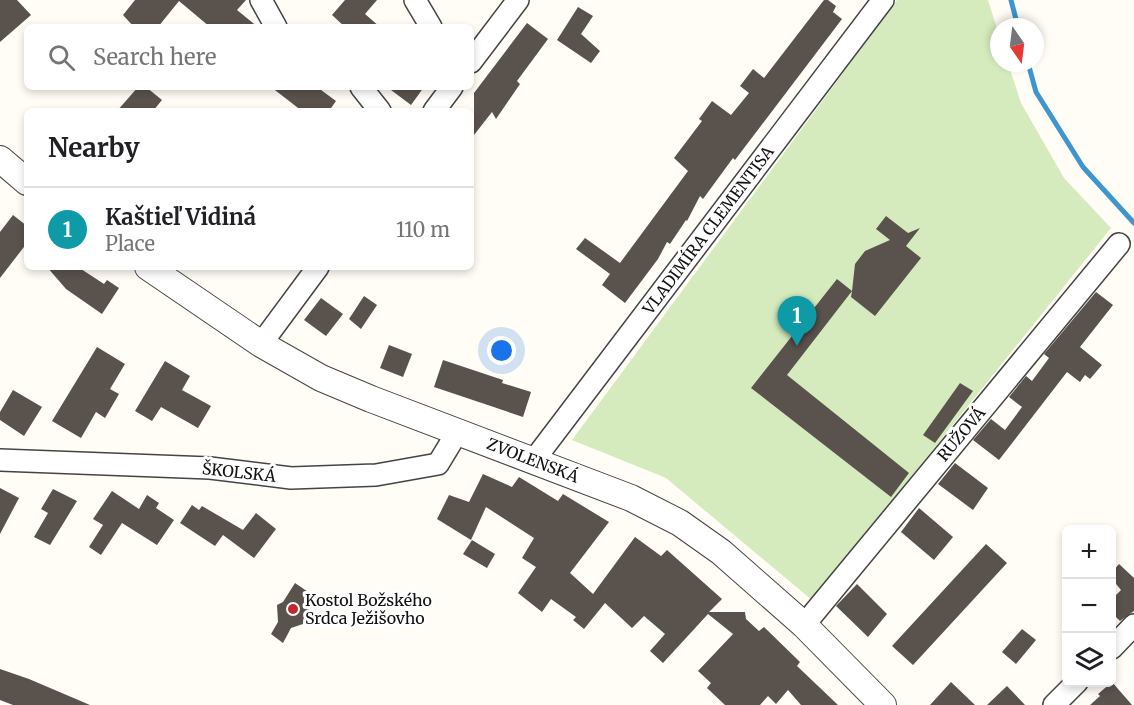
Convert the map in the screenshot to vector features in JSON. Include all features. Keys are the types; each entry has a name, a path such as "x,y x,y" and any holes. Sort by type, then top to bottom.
{"street":[{"path":"261,0 274,24"},
{"path":"415,0 429,24"},
{"path":"474,58 518,0"},
{"name":"VLADIMÍRA CLEMENTISA","path":"534,459 883,0"},
{"path":"363,90 378,108"},
{"path":"436,108 450,90"},
{"path":"0,159 24,179"},
{"name":"RUŽOVÁ","path":"804,625 1119,244"},
{"name":"ZVOLENSKÁ","path":"152,270 261,344 321,378 370,399 534,459 630,498 680,523 721,552 804,625 883,705"},
{"path":"261,344 316,270"},
{"name":"ŠKOLSKÁ","path":"0,460 210,468 291,478 376,475 438,464 458,431"},
{"path":"1116,644 1134,625"},
{"path":"1054,705 1072,687"}],"green space":[{"path":"897,0 988,0 994,18 990,18 990,72 1011,72 1021,103 1064,178 1111,228 812,600 666,478 572,440"}],"building":[{"path":"0,0 17,0 31,15 0,42"},
{"path":"135,0 246,0 237,10 254,24 206,24 179,1 160,24 131,24 123,15"},
{"path":"345,0 377,0 365,14 377,24 342,24 332,15"},
{"path":"824,0 836,6 833,12 842,19 735,160 733,158 703,199 700,196 687,221 670,244 667,242 658,259 625,303 602,285 610,274 576,249 585,238 620,263 688,171 674,158 702,121 699,119 712,101 731,115 749,93 740,86 753,69 764,78"},
{"path":"578,7 593,16 581,34 600,51 591,63 557,40"},
{"path":"527,23 548,39 517,81 520,84 496,119 492,112 474,135 474,93"},
{"path":"135,90 150,90 162,100 155,108 120,108"},
{"path":"275,90 321,90 336,101 331,108 298,108"},
{"path":"391,90 422,90 411,105"},
{"path":"13,215 24,224 24,247 0,278 0,232"},
{"path":"886,216 908,233 920,228 906,246 921,258 875,316 851,297 855,264 865,251 890,240 876,229"},
{"path":"50,270 83,270 104,284 107,280 119,288 102,314 66,289"},
{"path":"837,279 852,291 787,375 909,473 891,497 751,388"},
{"path":"1096,292 1113,305 1080,347 1102,365 1090,379 1085,375 1080,382 1067,372 999,460 973,440 991,419 1005,430 1022,407 1009,397 1026,376 1032,381 1049,358 1044,354"},
{"path":"364,296 377,305 361,329 349,319"},
{"path":"321,298 343,314 326,336 304,320"},
{"path":"389,345 412,354 403,377 380,368"},
{"path":"97,347 125,364 110,389 119,394 105,418 96,412 81,438 52,421"},
{"path":"443,360 531,392 523,417 434,387"},
{"path":"165,361 190,376 182,390 211,406 198,428 161,407 152,421 135,411"},
{"path":"960,383 973,391 935,443 923,435"},
{"path":"13,390 42,407 24,436 0,420 0,412"},
{"path":"955,463 988,488 973,510 938,484"},
{"path":"483,474 512,487 519,477 558,501 563,494 609,522 570,573 593,594 635,537 661,556 667,550 722,599 709,612 745,612 746,619 759,631 764,627 800,662 797,666 838,705 801,705 788,690 776,704 768,696 760,705 725,705 707,688 711,683 698,671 733,634 708,614 663,663 650,651 665,634 644,616 632,628 605,603 584,629 573,620 576,617 551,599 542,612 518,593 536,567 522,558 534,538 486,507 471,540 437,519 449,495 469,502"},
{"path":"0,488 19,498 0,534"},
{"path":"53,489 77,501 50,545 34,537 48,513 41,509"},
{"path":"112,491 139,509 147,495 159,503 156,508 174,520 157,545 122,523 101,555 89,547 103,525 93,519"},
{"path":"192,505 199,510 202,506 243,530 256,513 276,529 254,558 223,535 215,546 180,523"},
{"path":"919,508 953,537 934,560 901,532"},
{"path":"472,540 495,554 487,568 463,554"},
{"path":"986,544 1007,563 913,665 892,646"},
{"path":"1119,564 1134,578 1134,611 1120,621 1116,617 1116,595 1121,590 1116,584 1116,567"},
{"name":"Kostol Božského Srdca Ježišovho","path":"295,583 317,598 306,616 306,623 291,628 283,643 271,634 278,622 277,605 283,602"},
{"path":"857,584 887,614 868,637 836,606"},
{"path":"1022,629 1036,640 1016,664 1002,652"},
{"path":"0,669 90,705 13,705 0,700"},
{"path":"951,682 975,705 930,705"},
{"path":"1007,686 1025,705 987,705"},
{"path":"1106,687 1116,687 1132,705 1090,705 1100,696 1098,694"}],"waterway":[{"path":"1011,0 1016,18"},
{"path":"1030,72 1036,92 1083,167 1134,223"}],"place":[{"name":"Kaštieľ Vidiná","path":"797,346"},
{"name":"Kostol Božského Srdca Ježišovho","path":"293,609"}]}
